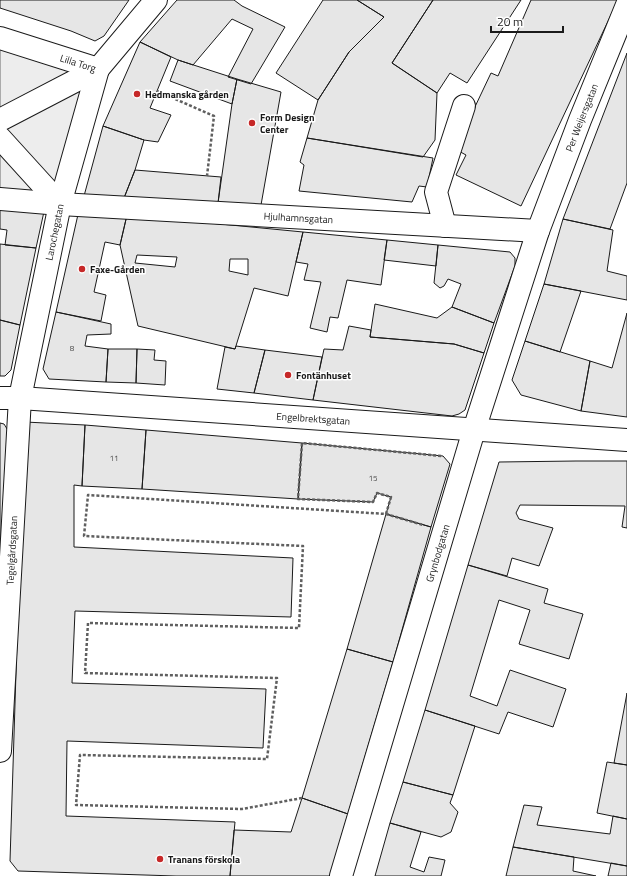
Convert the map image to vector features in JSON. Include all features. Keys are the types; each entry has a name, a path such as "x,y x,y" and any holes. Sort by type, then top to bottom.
{"street":[{"path":"98,69 156,0"},
{"name":"Per Weijersgatan","path":"538,231 580,120 627,5"},
{"name":"Lilla Torg","path":"0,38 98,69"},
{"name":"Lilla Torg","path":"0,120 98,69"},
{"name":"Larochegatan","path":"10,398 25,374 60,204 98,69"},
{"path":"445,226 431,190 464,106"},
{"path":"0,138 60,204"},
{"path":"0,199 60,204"},
{"name":"Hjulhamnsgatan","path":"60,204 538,231"},
{"name":"Grynbodgatan","path":"341,876 474,430 538,231"},
{"name":"Engelbrektsgatan","path":"10,398 627,440"},
{"name":"Tegelgårdsgatan","path":"0,750 10,398"}],"path":[{"path":"157,91 214,116 206,176"},
{"path":"386,514 391,497 377,493 373,502 298,499 302,443 442,456 446,460"},
{"path":"302,798 242,809 76,805 80,755 267,760 277,678 85,673 88,623 299,628 303,546 84,536 88,495 386,514 424,525"}],"shaded area":[{"path":"0,38 98,69 60,204 0,199"}],"building":[{"path":"0,0 129,0 104,36 95,41 71,31 0,8"},
{"path":"177,0 234,0 242,6 285,27 251,84 228,77 253,29 232,19 193,65 178,60 140,42"},
{"path":"323,0 357,0 384,17 349,52 318,100 276,73"},
{"path":"357,0 433,0 392,63 437,93 435,140 423,157 307,138 318,100 349,52 384,17"},
{"path":"433,0 521,0 467,83 450,73 437,93 392,63"},
{"path":"531,0 618,0 521,206 456,175 466,155 455,149 491,73 498,76"},
{"name":"Hedmanska gården","path":"140,42 171,57 150,108 171,115 158,142 144,140 103,126"},
{"path":"627,53 627,183 610,229 563,219"},
{"path":"178,60 237,79 232,104 170,81"},
{"path":"237,79 281,92 261,205 218,203"},
{"path":"103,126 144,140 135,170 124,198 84,196"},
{"path":"307,138 433,158 427,187 419,186 412,202 299,191 304,165 300,162"},
{"path":"135,170 221,177 218,203 124,198"},
{"path":"0,204 45,207 36,248 5,245 7,230 0,229"},
{"name":"Faxe-Gården","path":"79,210 127,215 120,245 105,242 94,292 106,295 101,321 56,312"},
{"path":"127,215 303,232 288,296 254,288 235,349 138,326 120,245","holes":["137,255 177,257 175,267 135,263","230,259 248,259 248,275 229,271"]},
{"path":"563,219 613,230 607,271 627,276 627,300 544,284"},
{"path":"303,232 387,240 381,285 347,280 338,318 330,317 327,332 310,328 321,282 304,280 308,264 296,262"},
{"path":"387,240 438,245 436,266 384,260"},
{"path":"0,244 36,248 20,325 0,320"},
{"path":"438,245 510,252 515,258 515,266 494,323 452,307 461,284 448,279 444,286 440,288 434,283"},
{"path":"544,284 581,291 560,352 525,341"},
{"path":"375,304 437,318 452,307 494,323 484,353 454,344 370,337"},
{"path":"56,312 111,324 111,334 87,335 85,346 108,349 106,382 49,379 43,369"},
{"path":"627,313 627,417 581,411 590,361 612,368"},
{"path":"0,320 20,325 11,370 5,376 0,376"},
{"path":"349,326 371,330 370,337 454,344 484,353 465,410 452,416 313,400 324,349 343,350"},
{"path":"525,341 590,361 581,411 521,395 512,380"},
{"path":"236,346 265,350 254,393 217,389 225,347 235,349"},
{"path":"108,349 137,349 136,383 106,382"},
{"path":"137,349 155,350 154,360 166,361 165,385 136,383"},
{"name":"Fontänhuset","path":"265,350 322,357 313,400 254,393"},
{"path":"25,422 85,425 82,486 74,485 74,547 293,558 291,617 75,611 72,683 266,689 263,748 67,741 66,816 235,822 230,876 176,876 18,871 10,861"},
{"path":"0,423 4,424 9,432 4,547 0,547"},
{"path":"85,425 146,430 142,489 82,486"},
{"path":"146,430 302,443 298,499 142,489"},
{"path":"302,443 443,456 450,464 431,527 386,514 391,497 377,493 373,502 298,499"},
{"path":"627,461 627,528 622,527 625,506 520,505 516,513 519,519 553,528 539,566 512,558 507,576 468,565 499,462"},
{"path":"386,514 431,527 393,662 347,649"},
{"path":"468,565 548,589 544,603 583,614 569,659 519,644 530,610 499,600 470,696 497,706 510,670 566,689 553,727 508,712 499,734 425,710"},
{"path":"347,649 393,662 348,814 302,798"},
{"path":"627,693 627,765 614,763"},
{"path":"425,710 475,726 453,795 403,782"},
{"path":"607,762 627,765 627,819 597,813"},
{"path":"403,782 453,795 450,803 458,812 451,832 441,837 390,823"},
{"path":"302,798 348,814 330,876 230,876 234,830 291,832"},
{"path":"524,805 542,807 537,825 610,834 613,816 627,819 627,866 513,847"},
{"path":"390,823 421,832 410,867 424,872 429,857 445,860 441,876 375,876"},
{"path":"513,847 574,857 573,871 596,876 506,876"},
{"path":"611,863 627,866 627,876 608,876"}],"place":[{"name":"Hedmanska gården","path":"137,94"},
{"name":"Form Design Center","path":"252,123"},
{"name":"Faxe-Gården","path":"82,269"},
{"name":"Fontänhuset","path":"288,375"},
{"name":"Tranans förskola","path":"160,859"}]}
